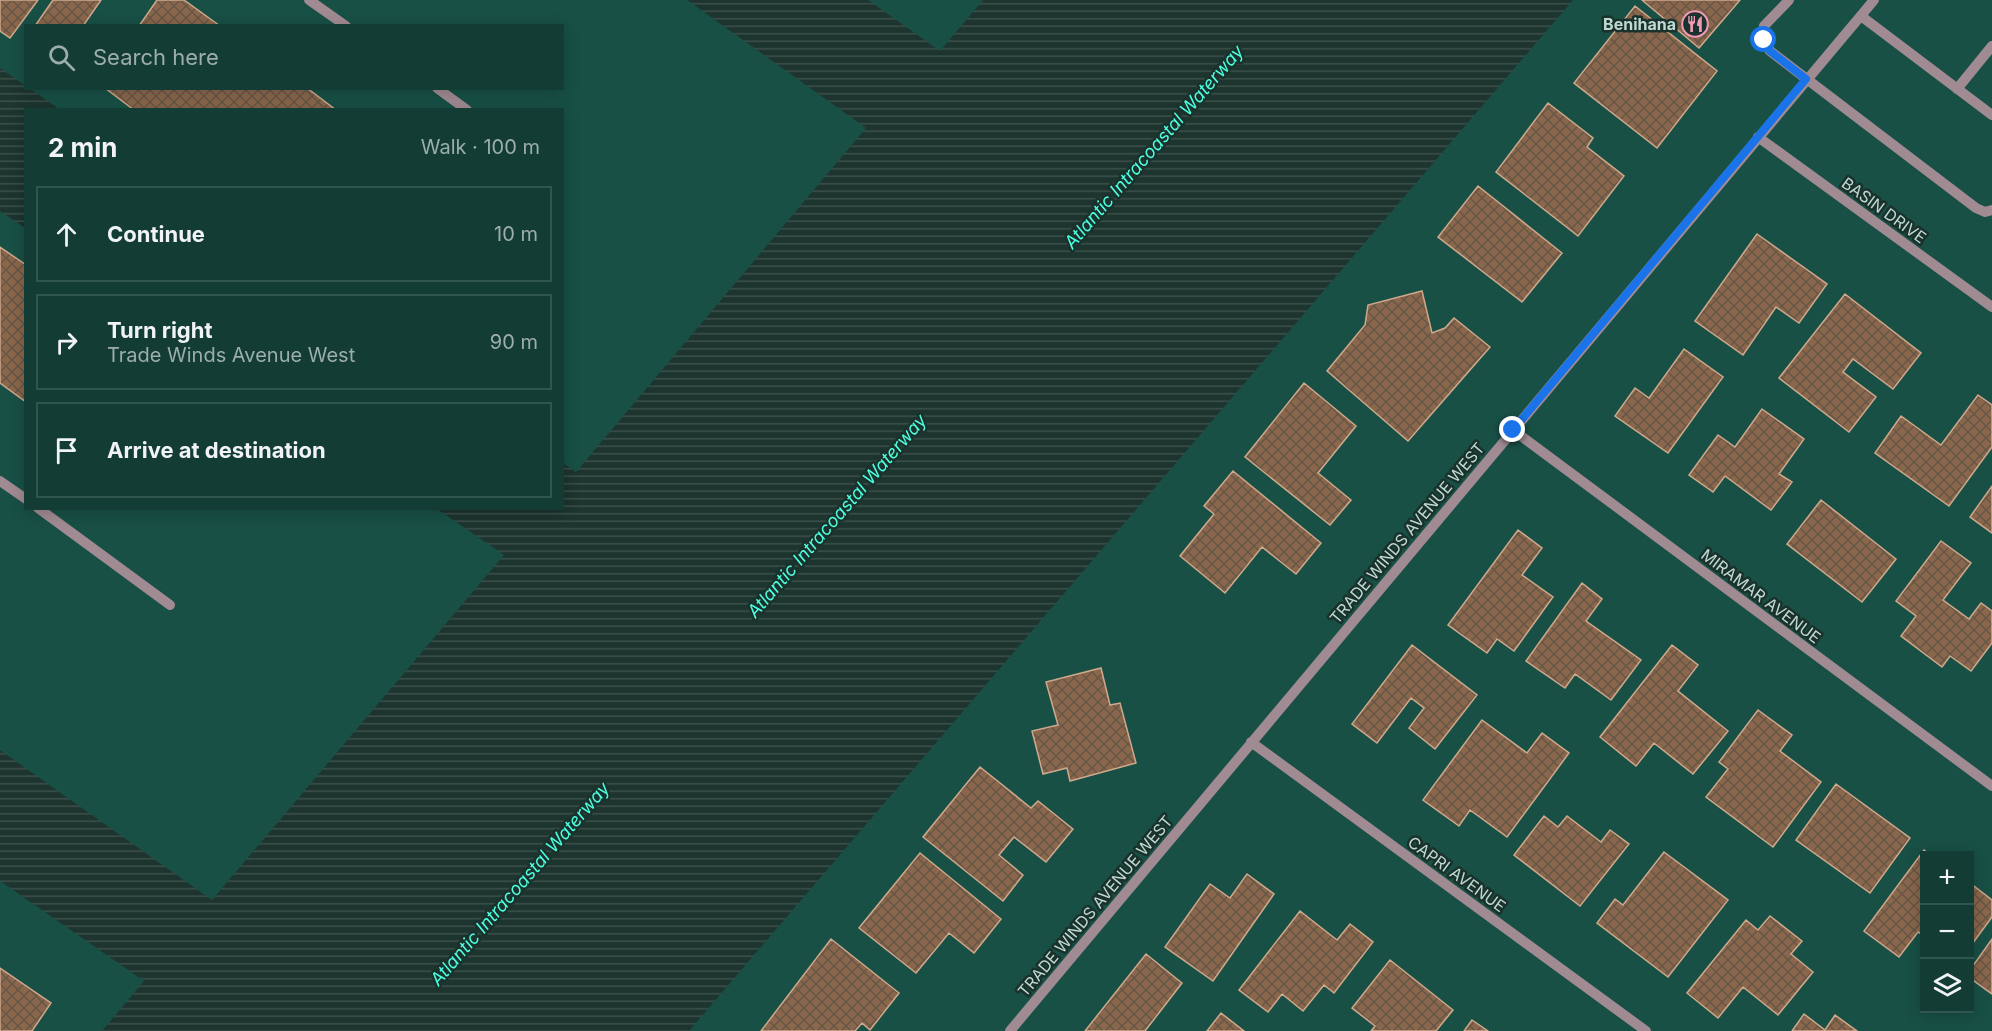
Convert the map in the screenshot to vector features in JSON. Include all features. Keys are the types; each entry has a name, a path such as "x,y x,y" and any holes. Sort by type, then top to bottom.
{"street":[{"path":"309,0 343,24"},
{"path":"1789,0 1764,26 1764,40 1770,51 1976,208 1986,212 1992,210"},
{"name":"TRADE WINDS AVENUE WEST","path":"1010,1031 1874,0"},
{"path":"1861,16 1992,115"},
{"path":"1957,88 1992,46"},
{"path":"440,90 464,108"},
{"name":"BASIN DRIVE","path":"1758,137 1992,307"},
{"name":"MIRAMAR AVENUE","path":"1513,430 1992,786"},
{"path":"0,481 24,499"},
{"path":"41,510 170,605"},
{"name":"CAPRI AVENUE","path":"1251,742 1646,1031"}],"water":[{"name":"Atlantic Intracoastal Waterway","path":"687,0 868,0 940,51 983,0 1573,0 689,1031 102,1031 144,981 0,881 0,750 212,900 504,555 438,510 564,510 564,464 576,472 866,128"},
{"path":"0,68 24,85 24,90 32,90 58,108 24,108 24,227 0,211"}],"building":[{"path":"0,0 38,0 10,38 0,31"},
{"path":"53,0 101,0 84,24 36,24"},
{"path":"157,0 184,0 217,24 140,24"},
{"name":"Benihana","path":"1642,0 1740,0 1699,48"},
{"path":"1635,6 1717,71 1657,148 1574,83"},
{"path":"108,90 310,90 333,108 131,108"},
{"path":"1548,103 1593,138 1587,147 1624,176 1578,236 1496,172"},
{"path":"1478,186 1562,253 1522,302 1438,237"},
{"path":"1757,234 1827,284 1799,323 1776,307 1743,355 1695,321"},
{"path":"0,247 24,264 24,401 0,383"},
{"path":"1422,291 1432,333 1445,328 1454,318 1490,347 1408,441 1327,371 1365,325 1368,305"},
{"path":"1845,294 1921,353 1893,389 1853,359 1843,372 1876,397 1849,432 1779,378"},
{"path":"1684,349 1723,377 1668,453 1615,416 1635,388 1649,398"},
{"path":"1304,383 1356,426 1318,473 1351,500 1330,525 1245,457"},
{"path":"1978,395 1992,405 1992,447 1949,506 1875,453 1901,416 1941,445"},
{"path":"1762,409 1804,439 1779,474 1792,482 1771,510 1725,476 1713,492 1689,475 1718,435 1735,447"},
{"path":"1233,471 1321,543 1296,574 1262,547 1225,593 1180,556 1214,514 1204,506"},
{"path":"1992,486 1992,533 1970,517"},
{"path":"1821,500 1896,559 1862,602 1787,544"},
{"path":"1518,530 1542,548 1522,575 1553,597 1514,651 1497,639 1487,653 1448,625"},
{"path":"1941,541 1971,563 1943,600 1969,619 1981,603 1992,611 1992,643 1971,671 1950,656 1942,667 1901,636 1916,616 1896,601"},
{"path":"1582,583 1602,599 1586,621 1641,660 1611,700 1575,674 1565,688 1526,661"},
{"path":"1412,645 1477,695 1435,749 1409,728 1424,708 1411,698 1377,743 1352,724"},
{"path":"1672,645 1698,665 1678,691 1728,731 1693,774 1654,743 1636,766 1600,737"},
{"path":"1101,668 1110,705 1120,703 1136,763 1070,781 1067,768 1043,774 1032,731 1058,725 1046,682"},
{"path":"1758,710 1792,735 1780,751 1821,782 1773,847 1706,797 1728,769 1719,762"},
{"path":"1482,720 1527,753 1542,733 1569,753 1507,837 1470,810 1459,826 1423,800"},
{"path":"980,767 1031,808 1038,801 1073,829 1046,862 1014,837 999,855 1023,875 1003,901 923,837"},
{"path":"1836,784 1910,838 1870,893 1796,840"},
{"path":"1544,816 1558,827 1567,816 1601,842 1610,830 1629,844 1580,906 1514,855"},
{"path":"1664,852 1728,900 1668,977 1597,923 1615,899 1623,905"},
{"path":"920,853 1001,919 974,953 949,933 916,973 859,928"},
{"path":"1920,855 1920,933 1918,932 1899,957 1864,931"},
{"path":"1247,874 1274,894 1213,981 1165,947 1210,884 1230,898"},
{"path":"1974,886 1992,900 1992,917 1974,942"},
{"path":"1300,911 1337,940 1350,924 1373,942 1334,993 1324,985 1303,1011 1282,994 1268,1012 1239,990"},
{"path":"1770,916 1802,941 1791,954 1813,972 1778,1015 1743,987 1718,1018 1687,993 1746,920 1758,930"},
{"path":"831,939 899,993 870,1030 862,1023 855,1031 761,1031"},
{"path":"1992,939 1992,994 1974,981 1974,964"},
{"path":"1146,954 1182,983 1145,1031 1085,1031"},
{"path":"1390,960 1453,1010 1436,1031 1371,1031 1375,1026 1352,1008"},
{"path":"0,968 51,1003 32,1031 0,1031"},
{"path":"1221,1013 1244,1031 1207,1031"},
{"path":"1804,1014 1825,1030 1835,1015 1857,1031 1792,1031"},
{"path":"1472,1020 1488,1031 1464,1031"}],"place":[{"name":"Benihana","path":"1695,24"}],"route":[{"path":"1513,430 1806,79 1786,66 1770,51 1764,40"}]}
